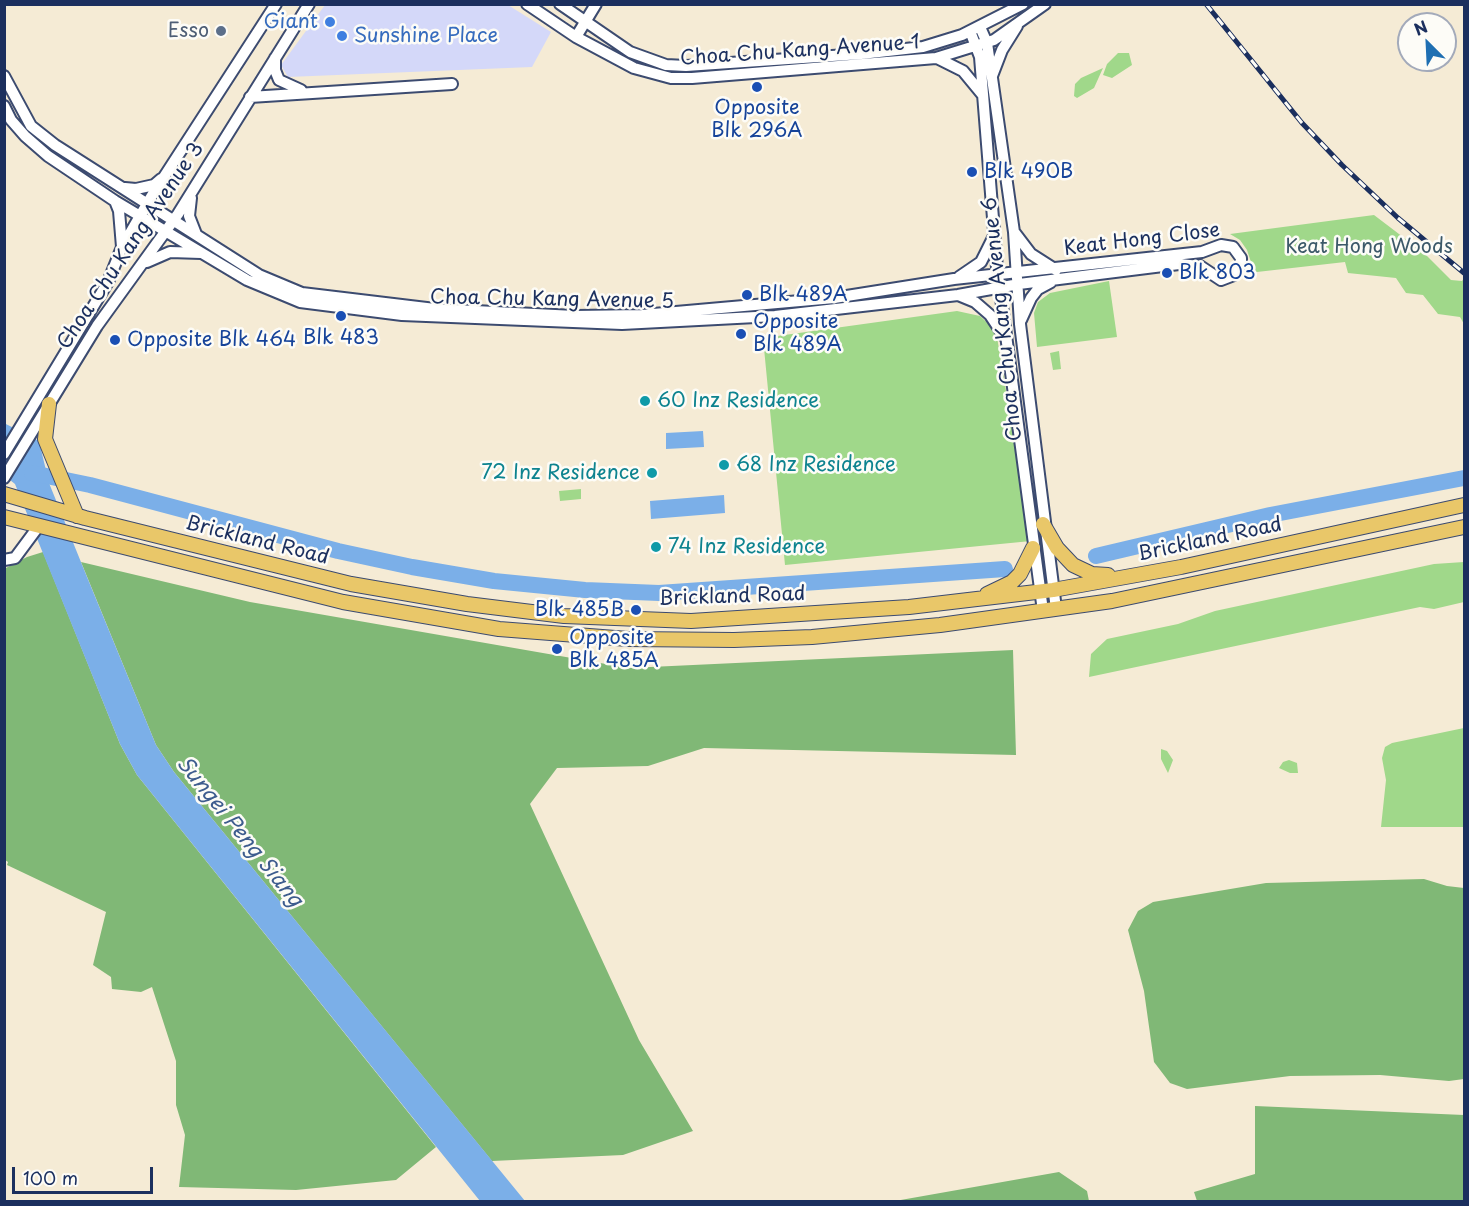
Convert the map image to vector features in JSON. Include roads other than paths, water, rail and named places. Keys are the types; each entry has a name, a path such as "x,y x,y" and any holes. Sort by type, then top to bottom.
{"main road":[{"path":"49,404 45,439 57,470 81,517"},
{"name":"Brickland Road","path":"4,494 81,517 351,584 467,604 564,616 691,621 909,607 1046,591 1139,575 1464,505"},
{"name":"Brickland Road","path":"4,517 343,602 499,629 628,639 813,637 940,625 1112,601 1464,527"},
{"path":"1043,524 1061,554 1078,569 1092,574 1139,575"},
{"path":"977,599 1012,582 1027,563 1033,548"}],"street":[{"name":"Choa Chu Kang Avenue 3","path":"4,454 108,282 122,247 147,204 276,4"},
{"name":"Choa Chu Kang Avenue 3","path":"4,478 97,326 144,264 198,184 309,4"},
{"name":"Choa Chu Kang Avenue 1","path":"527,4 576,37 634,68 671,78 858,67 936,58 982,45 1045,4"},
{"name":"Choa Chu Kang Avenue 1","path":"560,4 586,20 598,33 630,52 666,65 686,66 890,51 933,44 975,29 1023,4"},
{"path":"576,37 596,4"},
{"path":"991,79 1002,51 1021,21"},
{"name":"Choa Chu Kang Avenue 6","path":"975,29 991,79 1014,232 1019,278 1017,297 1043,524 1049,610"},
{"name":"Choa Chu Kang Avenue 6","path":"982,45 982,94 998,275 1033,548 1046,591"},
{"path":"276,56 275,70 279,80 285,85 310,92"},
{"path":"936,58 963,71 982,94"},
{"name":"Choa Chu Kang Avenue 5","path":"4,76 31,126 55,146 174,220 238,269"},
{"path":"250,97 452,84"},
{"name":"Choa Chu Kang Avenue 5","path":"4,106 11,120 25,136 48,156 115,201 201,253 302,293 403,306 576,316 775,316 958,295 1000,288 1019,278"},
{"path":"122,188 136,189 154,184 163,178"},
{"path":"197,236 189,216 190,202 198,184"},
{"path":"115,201 122,230 122,247"},
{"path":"1014,232 1031,254 1055,275 1031,298 1020,324"},
{"path":"954,279 981,262 994,235"},
{"name":"Keat Hong Close","path":"1019,278 1055,275 1192,263 1215,278 1227,279 1239,269 1241,258 1233,248 1221,245 1202,252 1055,275"},
{"path":"144,264 170,252 201,253"},
{"name":"Choa Chu Kang Avenue 5","path":"670,317 827,299 954,279 998,275 1019,278"},
{"path":"958,295 975,302 990,315 1007,341"},
{"path":"4,561 15,558 40,527"}],"water":[{"path":"4,423 39,441 49,483 87,577 156,745 174,772 525,1201 480,1201 137,775 120,744 15,484 5,476"},
{"path":"703,431 704,447 666,449 666,433"},
{"path":"724,495 725,513 651,519 650,501"}],"waterway":[{"path":"32,473 90,485 338,551 412,567 494,581 585,590 659,593 1005,569"},
{"path":"1096,556 1270,515 1464,478"}],"railway":[{"path":"1206,4 1302,123 1342,165 1398,218 1464,273"}],"place":[{"name":"Giant","path":"330,22"},
{"name":"Esso","path":"221,31"},
{"name":"Sunshine Place","path":"342,36"},
{"name":"Opposite Blk 296A","path":"757,87"},
{"name":"Blk 490B","path":"972,172"},
{"name":"Blk 803","path":"1167,273"},
{"name":"Blk 489A","path":"747,295"},
{"name":"Blk 483","path":"341,316"},
{"name":"Opposite Blk 489A","path":"741,334"},
{"name":"Opposite Blk 464","path":"115,340"},
{"name":"60 Inz Residence","path":"645,401"},
{"name":"68 Inz Residence","path":"724,465"},
{"name":"72 Inz Residence","path":"652,473"},
{"name":"74 Inz Residence","path":"656,547"},
{"name":"Blk 485B","path":"636,610"},
{"name":"Opposite Blk 485A","path":"557,649"}],"park label":[{"name":"Keat Hong Woods","path":"1369,247"}],"water label":[{"name":"Sungei Peng Siang","path":"239,832"}]}
